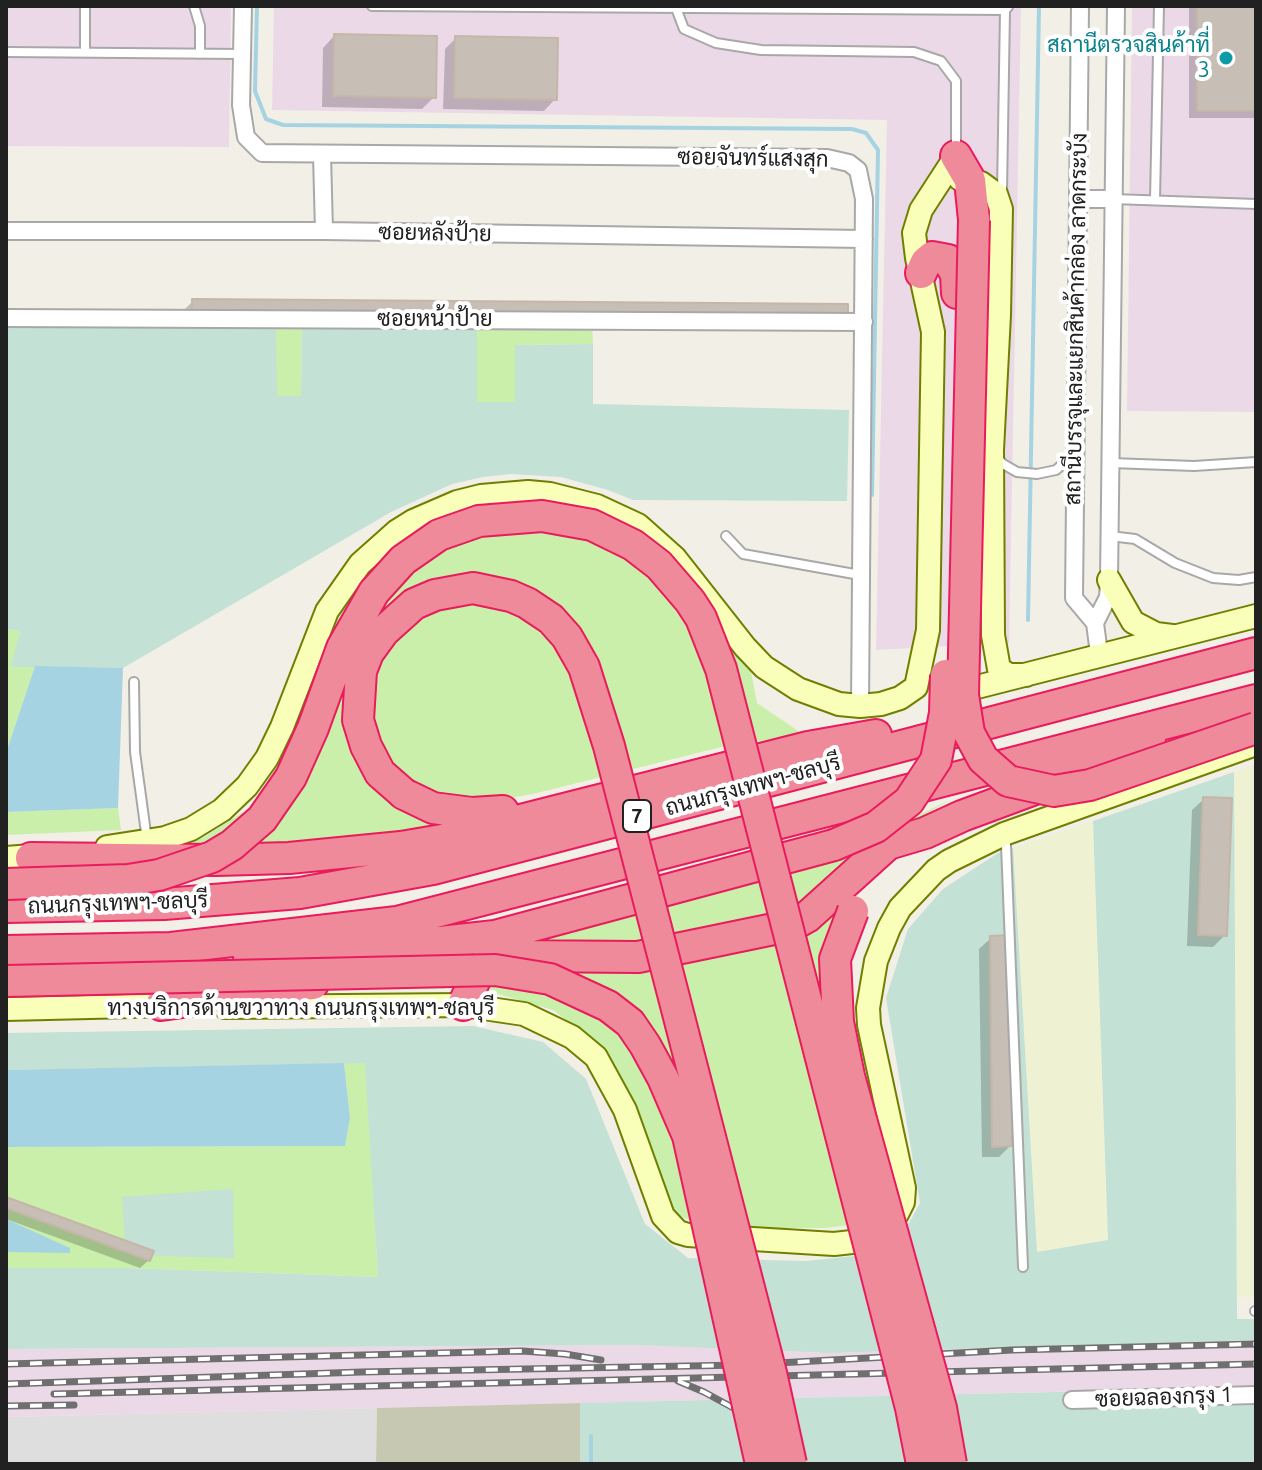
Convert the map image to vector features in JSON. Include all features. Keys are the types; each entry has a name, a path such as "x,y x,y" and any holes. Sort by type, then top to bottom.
{"highway":[{"path":"963,168 987,214 963,695 969,733 983,759 1008,781 1054,791 1090,785 1256,728"},
{"path":"171,948 265,959 495,936 834,845 876,827 909,801 936,760 945,713 957,293 956,274 948,260 932,257 921,273"},
{"path":"6,884 128,880 159,875 212,857 232,845 262,819 291,777 313,728 342,648 374,592 403,560 439,535 479,521 542,516 592,525 633,545 659,565 690,601 701,618 721,669 911,1408 922,1464"},
{"path":"775,755 745,756 691,766 558,799 489,813 433,808 404,794 380,773 366,746 358,720 361,671 376,640 414,604 455,590 473,588 511,596 551,619 567,637 584,667 609,746 767,1359 791,1464"},
{"path":"18,858 289,858 401,847 457,836 775,755 932,725 1256,650"},
{"name":"ถนนกรุงเทพฯ-ชลบุรี","path":"6,907 164,904 300,893 433,869 1256,650"},
{"name":"ถนนกรุงเทพฯ-ชลบุรี","path":"6,951 171,948 397,922 1256,700"},
{"path":"463,1005 481,967 512,956 638,957 793,925 807,917 888,844 925,833 962,816 1113,760 1190,716"},
{"path":"925,833 876,875 853,911 835,959 838,1022 849,1076 941,1408 951,1464"},
{"path":"161,1005 371,975 442,960 495,936"},
{"path":"6,981 495,970 550,979 608,1006 630,1023 645,1045 688,1136 761,1464"}],"main road":[{"path":"18,858 147,843 209,820 258,774 282,727 327,611 360,564 413,521 457,502 481,496 528,492 550,494 597,506 638,525 675,558 764,667 798,689 839,704 860,706 900,698 916,687 928,630 933,332 914,233 921,210 939,182 958,179 963,168"},
{"path":"987,214 999,315 992,450 995,658 999,669 1005,674 1026,675"},
{"path":"1109,580 1133,622 1156,634 1180,636"},
{"path":"924,659 932,680 941,685 977,687 1256,616"},
{"name":"ทางบริการด้านขวาทาง ถนนกรุงเทพฯ-ชลบุรี","path":"6,1009 161,1005 258,1008 463,1005 508,1009 572,1037 596,1057 625,1110 663,1216 678,1232 819,1243 852,1242 879,1229 897,1214 903,1202 904,1188 868,1008 876,961 900,908 936,870 1004,834 1256,744"}],"street":[{"name":"ซอยจันทร์แสงสุก","path":"243,6 243,122 246,137 262,153 837,159 858,170 864,199 860,706"},
{"name":"สถานีบรรจุและแยกสินค้ากล่อง ลาดกระบัง","path":"1080,6 1074,598 1095,623 1108,597 1109,580 1116,6"},
{"path":"322,155 324,231"},
{"path":"1078,199 1113,199"},
{"name":"ซอยหลังป้าย","path":"6,231 324,231 864,239"},
{"name":"ซอยหน้าป้าย","path":"6,318 864,322"},
{"path":"1095,623 1099,654"},
{"name":"ซอยฉลองกรุง 1","path":"1072,1400 1256,1395"}],"lane":[{"path":"85,6 85,52"},
{"path":"194,6 200,26 200,54"},
{"path":"372,6 1007,8 987,214"},
{"path":"1155,200 1159,6"},
{"path":"676,8 684,29 716,43 761,50 914,52 941,61 956,81 963,168"},
{"path":"6,52 242,54"},
{"path":"1113,199 1256,204"},
{"path":"992,450 1003,464 1017,472 1037,474 1056,470 1074,454"},
{"path":"1110,463 1194,466 1256,462"},
{"path":"726,536 743,554 860,575"},
{"path":"1110,536 1135,539 1175,563 1213,578 1239,580 1256,577"},
{"path":"134,682 135,752 147,843"},
{"path":"1006,845 1023,1267"}],"shaded area":[{"path":"6,6 231,6 229,147 6,146"},
{"path":"274,6 1021,6 1009,643 876,650 887,120 272,110"},
{"path":"1132,6 1256,6 1256,412 1127,411"},
{"path":"6,320 276,324 277,396 301,396 302,323 477,324 477,402 515,402 515,345 593,344 593,404 849,410 847,501 633,500 561,477 511,474 483,477 452,484 391,512 123,668 11,667 20,631 6,629"},
{"path":"1256,765 1256,1297 1237,1297 1234,772"},
{"path":"1234,772 1237,1319 1256,1319 1256,1340 830,1353 634,1345 6,1349 6,1268 127,1268 378,1277 365,1063 6,1070 6,1033 473,1026 543,1042 586,1079 645,1224 688,1258 806,1261 855,1256 909,1223 920,1203 886,998 908,929 943,889 998,853 1013,848 1037,1252 1108,1240 1093,821"},
{"path":"1093,821 1108,1240 1037,1252 1013,848"},
{"path":"233,1189 234,1258 126,1255 122,1197"},
{"path":"1256,1340 1256,1387 6,1417 6,1349 634,1345 830,1353"},
{"path":"1099,1391 1100,1409 1256,1405 1256,1464 580,1464 580,1403"},
{"path":"580,1403 580,1464 376,1464 377,1408"},
{"path":"377,1408 376,1464 6,1464 6,1417"}],"green space":[{"path":"302,323 301,397 276,396 276,324"},
{"path":"477,324 592,324 593,344 516,345 515,403 477,402"},
{"path":"438,519 627,528 750,667 757,703 804,735 725,746 500,800 437,794 414,781 398,802 460,827 363,843 155,850 204,837 245,811 266,787 309,701 338,619 360,583 408,536"},
{"path":"6,629 20,631 12,667 35,666 6,753"},
{"path":"950,800 894,832 797,909 636,951 503,951 445,989 346,990 546,935 893,827"},
{"path":"118,808 121,830 6,835 6,812"},
{"path":"847,893 857,1224 826,1228 764,1228 691,1221 675,1213 659,1183 629,1097 606,1051 553,1010 488,991 496,979 523,965 604,971"},
{"path":"344,1063 366,1063 378,1277 127,1268 6,1268 6,1252 70,1252 69,1248 6,1219 6,1147 345,1146 350,1118"}],"water":[{"path":"35,666 123,668 118,808 6,812 6,753"},
{"path":"344,1063 350,1118 345,1146 6,1147 6,1070"},
{"path":"6,1219 70,1248 70,1253 6,1252"}],"building":[{"name":"สถานีตรวจสินค้าที่ 3","path":"1197,6 1256,6 1256,111 1197,111"},
{"path":"334,34 437,36 436,98 333,96"},
{"path":"455,36 558,38 557,100 454,98"},
{"path":"192,299 848,304 848,315 192,311"},
{"path":"1203,797 1232,798 1227,936 1198,935"},
{"path":"1010,935 1012,1146 992,1147 990,936"},
{"path":"6,1197 154,1251 150,1261 6,1208"}],"waterway":[{"path":"257,6 255,91 266,119 283,125 852,129 866,133 878,150 872,495"},
{"path":"1028,620 1039,6"},
{"path":"591,1436 591,1464"}],"railway":[{"path":"6,1384 362,1372 742,1365 1012,1350 1256,1344"},
{"path":"6,1364 522,1351 601,1360"},
{"path":"54,1394 1256,1364"},
{"path":"678,1381 739,1411 803,1464"},
{"path":"6,1406 74,1405"}],"place":[{"name":"สถานีตรวจสินค้าที่ 3","path":"1226,58"}]}
